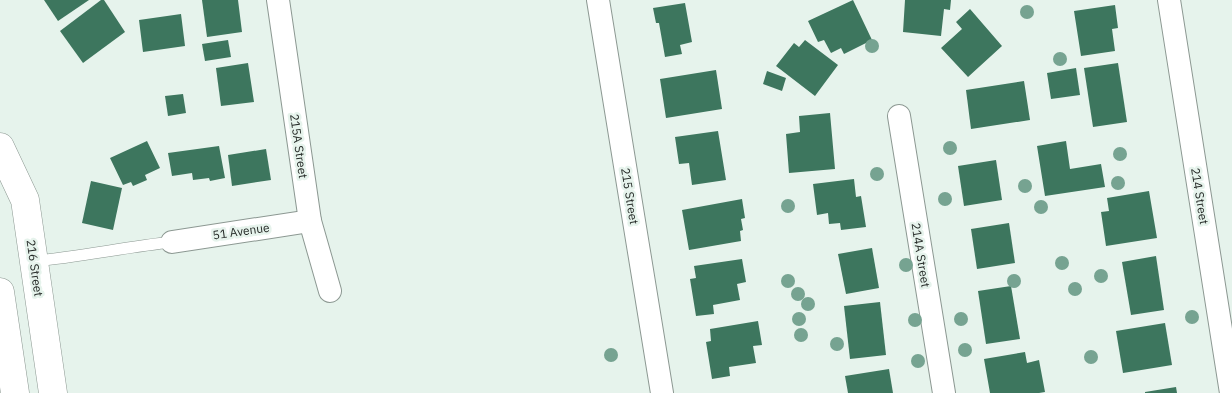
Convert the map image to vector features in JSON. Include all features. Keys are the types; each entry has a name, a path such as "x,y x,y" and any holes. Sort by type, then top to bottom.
{"main road":[{"name":"216 Street","path":"0,147 24,200 53,393"},
{"path":"0,292 15,393"}],"street":[{"name":"215A Street","path":"278,0 310,221 330,291"},
{"name":"215 Street","path":"598,0 662,393"},
{"name":"214 Street","path":"1169,0 1231,393"},
{"name":"214A Street","path":"899,116 944,393"},
{"name":"51 Avenue","path":"172,242 310,221"}],"lane":[{"path":"34,261 172,242"}],"building":[{"path":"44,0 89,0 58,21"},
{"path":"101,0 104,0 125,32 83,63 60,31"},
{"path":"202,0 238,0 242,32 207,37"},
{"path":"853,0 872,40 844,54 841,48 831,53 824,40 818,42 808,21"},
{"path":"905,0 951,0 950,10 944,9 941,36 903,32"},
{"path":"685,3 692,42 680,45 682,54 665,57 659,23 656,23 653,8"},
{"path":"1115,5 1118,28 1112,29 1115,51 1081,56 1074,11"},
{"path":"970,9 1002,46 968,77 941,48 962,29 956,22"},
{"path":"181,14 185,46 143,52 139,20"},
{"path":"228,40 231,57 205,61 202,44"},
{"path":"805,40 838,65 815,96 776,66 794,43 799,47"},
{"path":"248,63 254,102 221,106 216,68"},
{"path":"1118,63 1127,122 1093,127 1084,68"},
{"path":"1076,68 1080,95 1051,99 1047,73"},
{"path":"716,70 722,109 666,118 660,79"},
{"path":"767,71 786,78 782,91 763,84"},
{"path":"1024,81 1030,120 971,129 966,90"},
{"path":"183,94 186,113 168,116 165,96"},
{"path":"830,113 835,169 789,173 786,134 800,132 799,116"},
{"path":"718,131 726,180 692,185 689,163 679,164 675,137"},
{"path":"147,141 160,168 145,175 147,180 133,186 131,182 123,185 110,158"},
{"path":"1066,141 1070,169 1101,164 1105,187 1045,196 1037,146"},
{"path":"219,146 225,178 210,181 209,178 193,180 192,173 172,176 168,153"},
{"path":"266,149 271,180 232,186 228,155"},
{"path":"996,160 1002,200 964,206 958,166"},
{"path":"854,179 856,197 861,196 866,227 841,230 840,223 829,224 828,213 817,215 813,184"},
{"path":"91,181 122,188 113,230 82,223"},
{"path":"1149,191 1157,238 1106,246 1101,212 1109,211 1107,198"},
{"path":"742,199 745,218 741,219 743,230 740,231 741,241 689,250 682,210"},
{"path":"1009,223 1015,263 977,269 971,229"},
{"path":"872,248 879,288 846,294 838,254"},
{"path":"1156,256 1164,310 1131,315 1122,262"},
{"path":"742,259 746,282 737,284 740,300 713,305 714,314 696,316 690,279 696,278 694,266"},
{"path":"1011,286 1020,339 986,344 978,291"},
{"path":"880,302 886,355 850,359 844,306"},
{"path":"758,321 762,345 753,346 756,363 729,367 730,376 712,379 706,342 711,341 710,329"},
{"path":"1165,323 1172,365 1123,373 1116,331"},
{"path":"1025,352 1027,363 1039,360 1045,392 990,393 984,359"},
{"path":"889,369 893,393 848,393 845,376"},
{"path":"1176,387 1177,393 1145,393 1145,392"}]}
